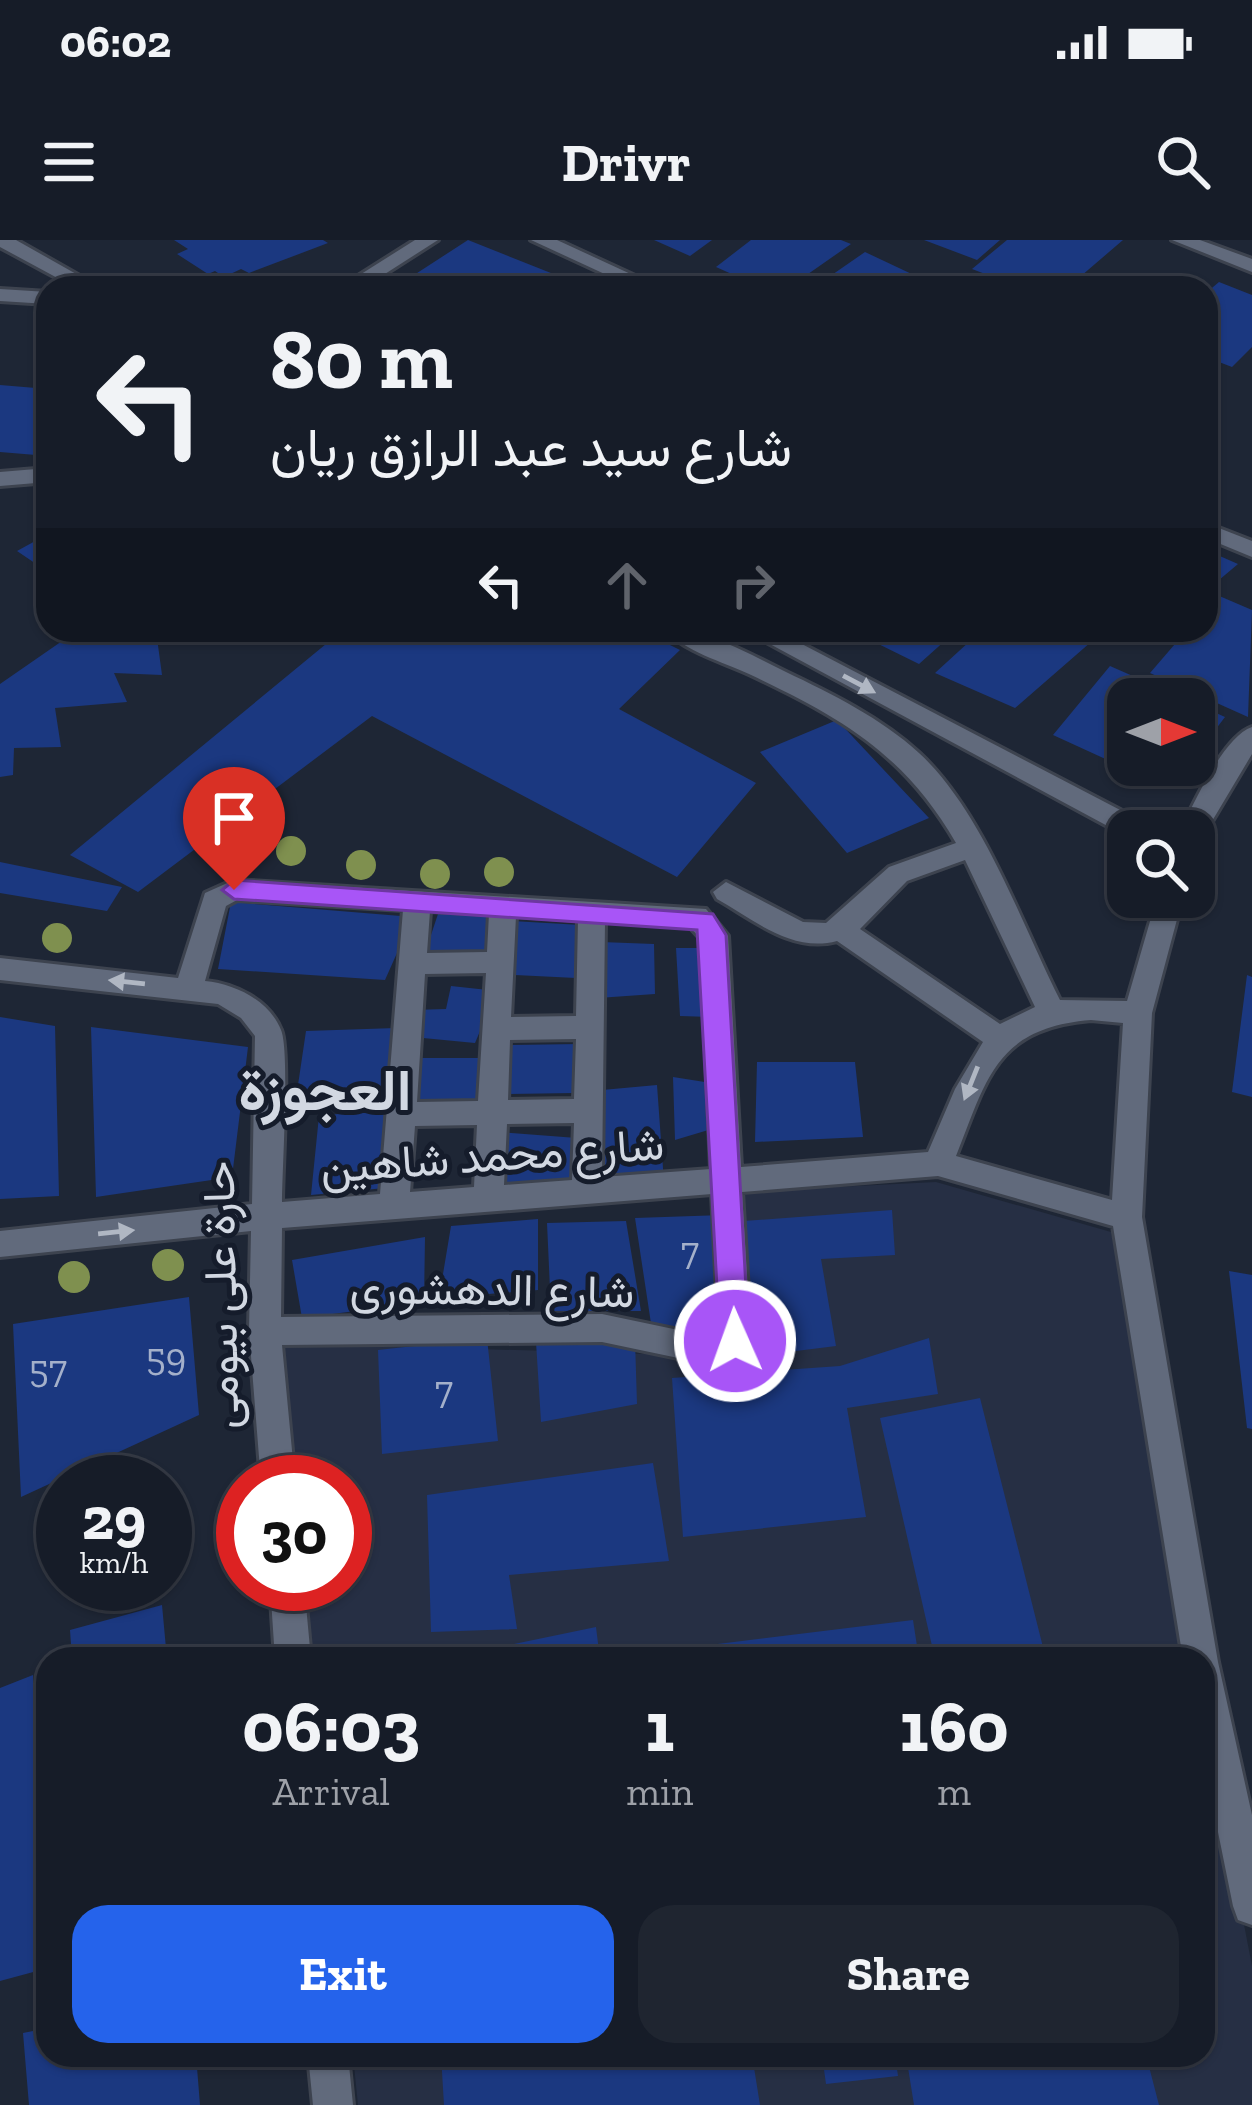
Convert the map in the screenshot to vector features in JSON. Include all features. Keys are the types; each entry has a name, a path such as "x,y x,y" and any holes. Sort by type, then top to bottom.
{"street":[{"path":"2,240 31,245 75,276"},
{"path":"369,276 428,240"},
{"path":"541,240 624,276"},
{"path":"1182,240 1224,246 1252,266"},
{"path":"0,295 36,297"},
{"path":"0,479 36,477"},
{"path":"1218,535 1252,550"},
{"path":"701,642 882,736 941,796 1051,1011"},
{"path":"779,642 1107,815"},
{"path":"1204,810 1252,736"},
{"path":"841,931 899,873 969,850"},
{"path":"0,968 189,988 214,900 226,891 696,916 714,935 727,1183"},
{"path":"726,892 807,933 841,931 1000,1039"},
{"path":"394,1207 418,902"},
{"path":"488,1200 503,907"},
{"path":"587,1193 592,913"},
{"path":"1164,918 1138,1013 1129,1111 1127,1217 1199,1647"},
{"path":"412,964 500,962"},
{"name":"حارة على بيومى","path":"189,988 223,994 251,1010 269,1034 265,1331 276,1455"},
{"path":"938,1164 982,1055 1012,1028 1051,1011 1094,1007 1138,1013"},
{"path":"497,1029 590,1027"},
{"path":"401,1114 588,1111"},
{"name":"شارع محمد شاهين","path":"0,1244 266,1216 938,1164 1127,1217"},
{"name":"شارع الدهشورى","path":"265,1331 602,1328 717,1347 735,1341 736,1331 727,1183"},
{"path":"289,1611 292,1647"},
{"path":"1215,1727 1252,1906"},
{"path":"329,2067 332,2105"}],"shaded area":[{"path":"936,1182 1111,1232 1191,1647 311,1647 307,1611 372,1611 372,1455 291,1455 279,1343 746,1357 737,1192"},
{"path":"1215,1774 1252,1966 1252,2105 358,2105 354,2067 1215,2067"}],"building":[{"path":"174,240 328,243 249,273 241,269 226,276 215,271 208,274 177,254 188,249"},
{"path":"468,240 558,276 412,276"},
{"path":"654,240 712,240 690,256"},
{"path":"751,240 851,244 805,276 736,276 716,267"},
{"path":"924,240 1000,240 977,260"},
{"path":"1007,240 1123,240 1081,276 990,276 972,269"},
{"path":"865,252 916,276 830,276"},
{"path":"1218,283 1252,295 1252,347 1232,367 1218,362"},
{"path":"0,385 36,388 36,455 0,452"},
{"path":"36,541 36,564 17,551"},
{"path":"1218,555 1238,564 1218,581"},
{"path":"1218,595 1252,610 1248,717 1215,702 1215,678 1161,678 1150,673 1177,642 1218,642"},
{"path":"61,642 158,642 162,675 114,673 127,702 55,708 61,747 14,748 13,775 0,777 0,684"},
{"path":"328,642 664,642 680,650 619,709 756,783 677,877 372,716 138,892 70,855"},
{"path":"874,642 944,642 919,664"},
{"path":"969,642 1091,642 1015,708 935,673"},
{"path":"1110,666 1137,678 1107,678 1107,760 1053,735"},
{"path":"837,720 929,818 847,853 760,752"},
{"path":"0,862 122,887 107,911 0,893"},
{"path":"231,902 413,917 385,980 218,969"},
{"path":"440,908 493,911 490,954 426,950"},
{"path":"512,921 581,925 576,978 515,975"},
{"path":"601,942 654,944 655,994 598,998"},
{"path":"676,948 709,948 711,1017 680,1016"},
{"path":"1247,975 1252,977 1252,1097 1232,1092"},
{"path":"451,986 488,990 491,1005 475,1043 423,1038 413,1010 446,1009"},
{"path":"0,1017 55,1026 59,1196 0,1199"},
{"path":"91,1027 248,1047 232,1177 96,1197"},
{"path":"396,1028 391,1105 294,1112 306,1031"},
{"path":"580,1044 574,1093 508,1094 512,1045"},
{"path":"422,1058 488,1058 487,1106 418,1105"},
{"path":"757,1062 855,1062 863,1137 755,1142"},
{"path":"673,1077 711,1083 715,1128 675,1140"},
{"path":"657,1085 664,1182 601,1179 602,1090"},
{"path":"387,1109 385,1188 311,1195 319,1116"},
{"path":"499,1132 577,1138 575,1184 502,1187"},
{"path":"892,1210 895,1255 821,1259 836,1346 756,1356 744,1221"},
{"path":"723,1215 730,1328 652,1330 635,1218"},
{"path":"538,1219 538,1290 439,1298 451,1226"},
{"path":"626,1221 641,1311 551,1311 547,1223"},
{"path":"425,1237 424,1302 302,1318 292,1260"},
{"path":"1229,1271 1252,1275 1252,1429 1247,1428"},
{"path":"189,1297 199,1415 112,1455 36,1455 36,1490 21,1497 13,1324"},
{"path":"487,1338 498,1441 382,1454 378,1350"},
{"path":"929,1338 938,1394 847,1408 866,1517 683,1537 672,1378 840,1366"},
{"path":"635,1340 637,1404 541,1422 536,1342"},
{"path":"980,1398 1043,1647 932,1647 880,1418"},
{"path":"653,1463 669,1561 509,1575 517,1629 431,1632 427,1495"},
{"path":"140,1611 163,1611 166,1647 71,1647 70,1630"},
{"path":"913,1620 917,1647 694,1647"},
{"path":"596,1627 598,1647 499,1647"},
{"path":"33,1675 36,1971 0,1981 0,1688"},
{"path":"36,2030 36,2067 197,2067 200,2105 29,2105 23,2033"},
{"path":"442,2067 754,2067 760,2105 444,2105"},
{"path":"824,2067 897,2067 898,2076 826,2084"},
{"path":"908,2067 1149,2067 1159,2105 914,2105"}],"district":[{"name":"العجوزة","path":"325,1090"}],"route":[{"path":"234,890 696,916 705,921 714,935 735,1341"}]}
